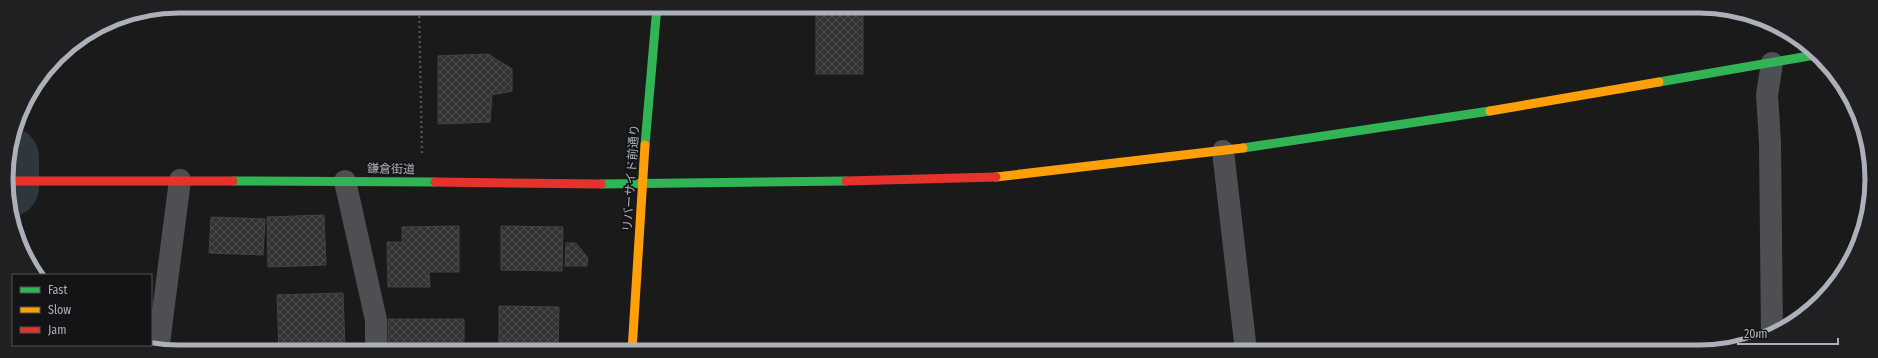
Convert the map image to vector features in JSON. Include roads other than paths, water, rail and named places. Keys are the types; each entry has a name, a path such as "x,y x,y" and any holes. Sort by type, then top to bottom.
{"street":[{"name":"リバーサイド前通り","path":"632,345 641,185 656,13"},
{"name":"鎌倉街道","path":"13,181 141,179 345,180 641,185 986,178 1223,151 1554,101 1772,64 1810,56"},
{"path":"1772,64 1767,94 1770,142 1772,328"},
{"path":"1223,151 1245,345"},
{"path":"159,344 180,180"},
{"path":"345,180 376,320 376,345"}]}
